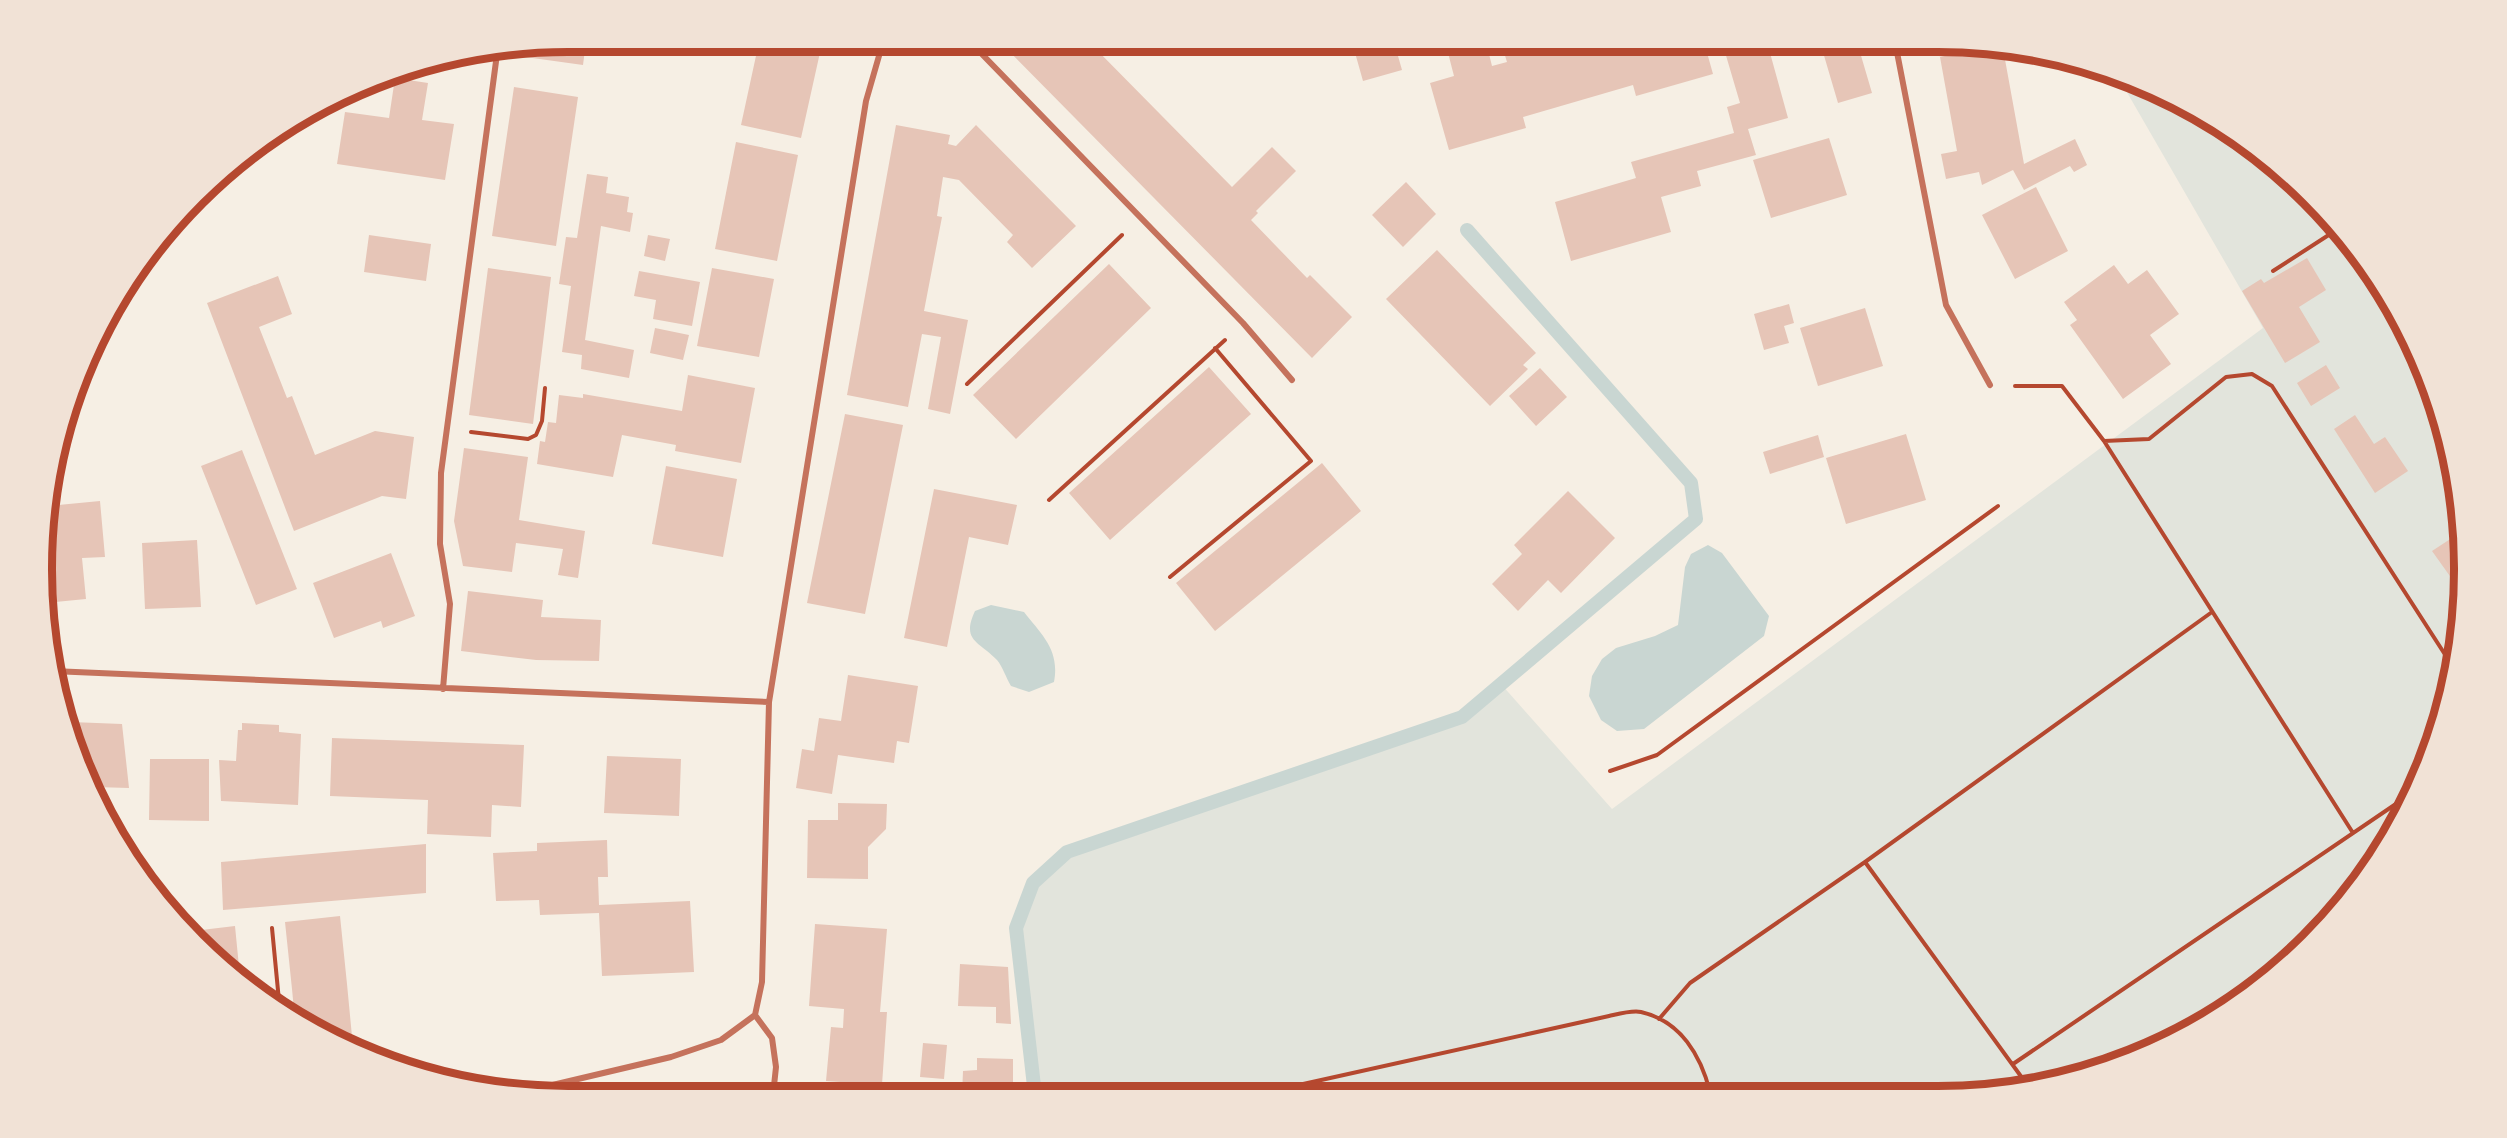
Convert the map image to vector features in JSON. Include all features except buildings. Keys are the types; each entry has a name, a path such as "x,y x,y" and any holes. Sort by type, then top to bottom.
{"street":[{"path":"553,1085 671,1057 721,1040 755,1015 762,981 769,702 866,100 880,52"},
{"path":"980,52 1243,323 1293,380"},
{"path":"1897,52 1946,305 1990,385"},
{"path":"443,689 450,603 440,544 441,473 496,58"},
{"path":"62,671 769,702"},
{"path":"755,1015 772,1038 776,1067 774,1086"}],"path":[{"path":"968,384 1139,218"},
{"path":"2273,270 2331,234"},
{"path":"1049,500 1243,323"},
{"path":"1170,577 1311,461 1215,348"},
{"path":"2104,441 2149,439 2226,377 2252,374 2272,386 2447,657"},
{"path":"1990,385 2062,386 2104,441 2353,833"},
{"path":"447,428 528,439 536,435 542,421 546,387"},
{"path":"1610,771 1657,755 1998,506"},
{"path":"1659,1019 1690,983 1865,862 2212,612"},
{"path":"2013,1064 2398,802"},
{"path":"1865,862 2023,1078"},
{"path":"272,928 278,996"},
{"path":"1293,1086 1639,1011 1659,1019 1689,1041 1704,1069 1708,1086"}],"shaded area":[{"path":"2124,88 2196,122 2252,159 2303,204 2348,255 2385,311 2415,371 2427,403 2445,468 2453,535 2453,603 2445,670 2437,703 2415,767 2385,827 2348,883 2303,934 2252,979 2196,1016 2136,1046 2072,1068 2039,1076 1972,1084 1938,1086 1034,1086 1016,928 1033,883 1067,852 1268,777 1461,717 1501,684 1612,809 2263,328"},
{"path":"1708,545 1722,553 1769,616 1764,636 1644,729 1617,731 1601,720 1589,696 1592,676 1602,659 1616,648 1655,636 1678,625 1685,567 1691,554"},
{"path":"991,605 1024,612 1043,636 1052,652 1054,682 1029,692 1011,686 997,660 971,635 971,621 975,611"}],"waterway":[{"path":"1034,1086 1016,928 1033,883 1067,852 1462,717 1696,519 1691,483 1467,230"}]}
